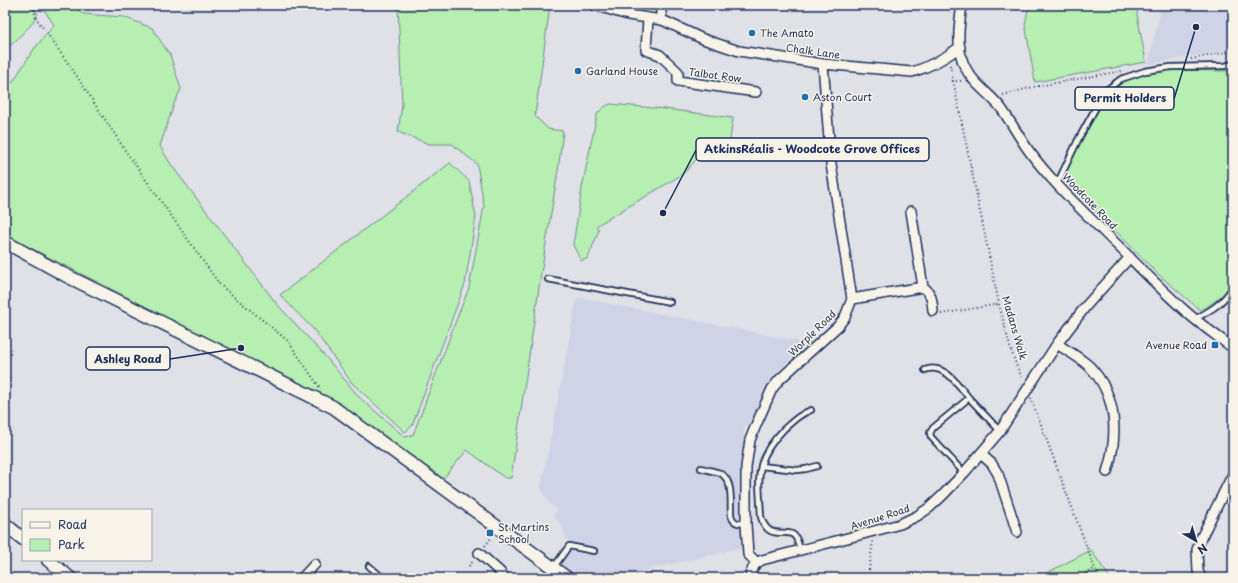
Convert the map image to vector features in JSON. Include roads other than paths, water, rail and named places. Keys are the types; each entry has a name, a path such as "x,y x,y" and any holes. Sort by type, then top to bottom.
{"main road":[{"path":"5,242 65,275 333,407 567,578"},
{"path":"5,524 22,538"},
{"path":"49,561 70,578"}],"street":[{"name":"Chalk Lane","path":"594,5 628,15 662,20 704,39 739,51 823,64 912,72 923,69 960,47"},
{"path":"660,5 662,20"},
{"name":"Woodcote Road","path":"962,5 959,30 960,47 968,74 1001,108 1030,152 1057,184 1159,287 1184,310 1233,348"},
{"name":"Talbot Row","path":"648,19 646,50 660,55 678,72 678,81 756,92"},
{"name":"Worple Road","path":"757,563 748,554 746,524 746,467 750,440 772,389 779,380 838,326 845,317 852,298 831,164 823,64"},
{"path":"911,212 923,287 931,295 933,311"},
{"name":"Avenue Road","path":"757,563 762,560 907,522 938,500 964,473 1000,431 1057,344 1086,306 1130,257"},
{"path":"852,298 923,287"},
{"path":"1057,344 1090,367 1101,380 1107,393 1112,408 1114,421 1112,456 1106,472"},
{"path":"981,454 992,464 998,474 1017,532"},
{"path":"1201,578 1198,571 1197,550 1201,538 1233,474"},
{"path":"479,553 500,572 504,578"},
{"path":"750,578 751,572 757,563"},
{"path":"302,578 316,564"}],"lane":[{"path":"1057,184 1078,140 1106,91 1121,79 1145,71 1171,67 1225,66 1233,64"},
{"path":"548,279 670,302"},
{"path":"1195,319 1215,308 1228,295 1233,287"},
{"path":"925,370 934,368 950,376 1000,431"},
{"path":"964,473 936,444 930,433 933,428 969,398"},
{"path":"800,550 793,534 776,533 765,528 761,517 761,466 766,451 778,436 794,419 811,410"},
{"path":"761,466 798,470 816,466"},
{"path":"701,468 720,473 724,476 728,481 730,488 732,520 735,523 746,524"},
{"path":"553,568 569,546 594,551"},
{"path":"369,566 383,578"}],"place":[{"name":"Permit Holders","path":"1196,27"},
{"name":"The Amato","path":"752,33"},
{"name":"Garland House","path":"578,71"},
{"name":"Aston Court","path":"805,97"},
{"name":"AtkinsRéalis - Woodcote Grove Offices","path":"663,213"},
{"name":"Avenue Road","path":"1215,345"},
{"name":"Ashley Road","path":"241,348"},
{"name":"St Martins School","path":"490,533"}]}
